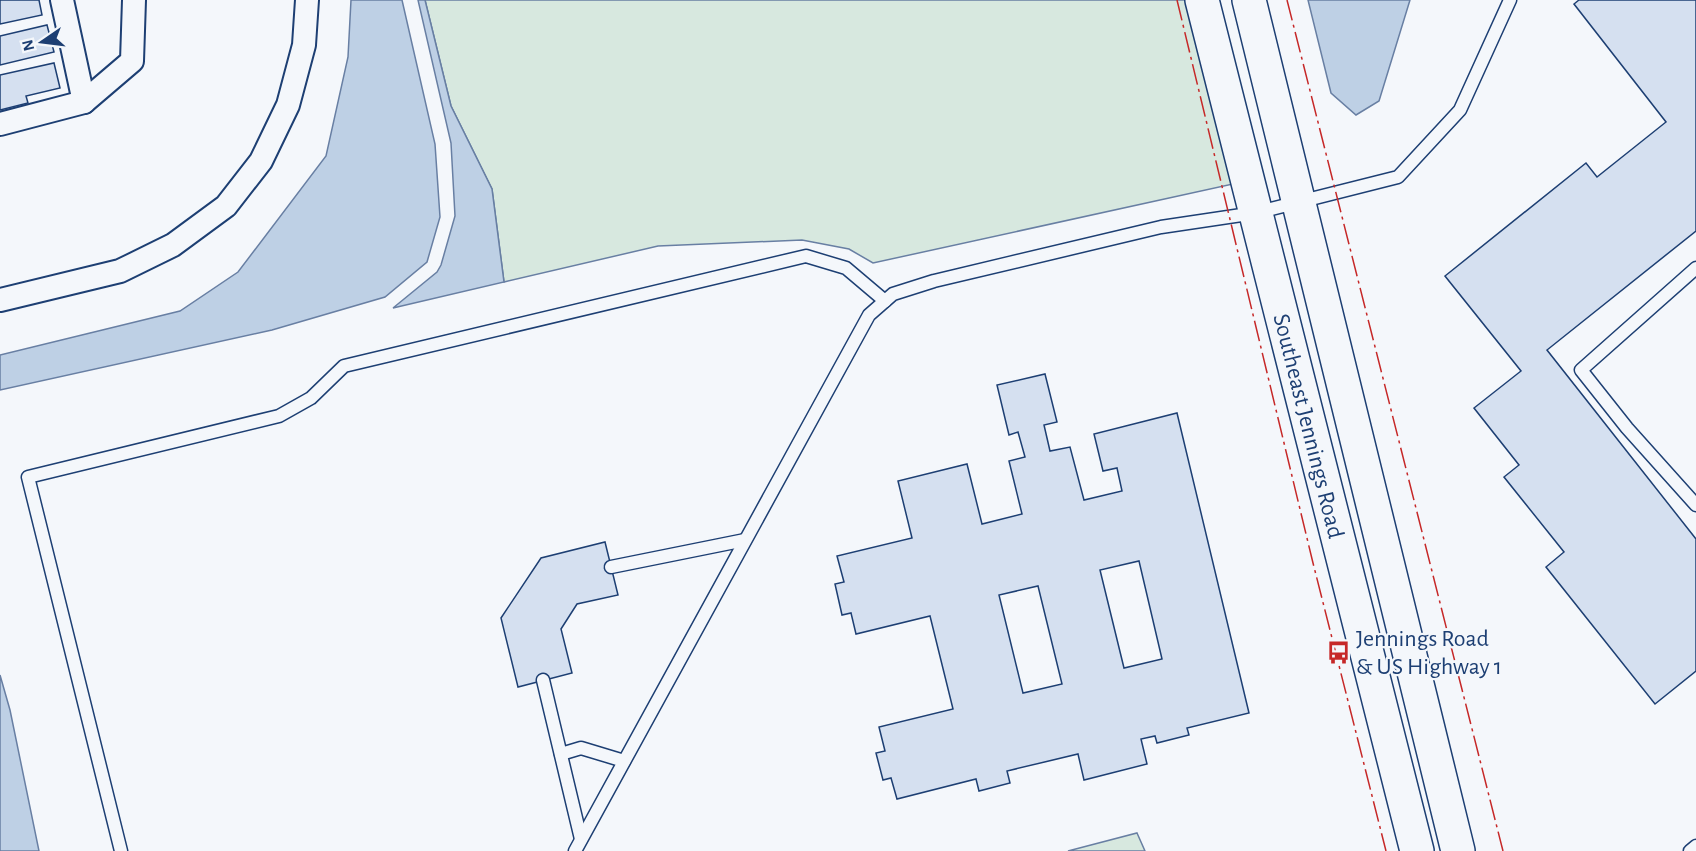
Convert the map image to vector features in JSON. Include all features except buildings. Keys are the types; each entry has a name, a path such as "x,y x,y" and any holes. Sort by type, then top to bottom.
{"street":[{"path":"62,0 84,102"},
{"path":"0,124 84,102 132,61 134,0"},
{"path":"0,300 120,271 173,245 226,206 261,162 288,105 304,45 307,0"},
{"name":"Southeast Jennings Road","path":"1202,0 1418,851"},
{"name":"Southeast Jennings Road","path":"1249,0 1458,851"}],"lane":[{"path":"574,851 869,315 893,294 934,282 1161,227 1255,213 1398,177 1460,110 1509,0"},
{"path":"121,851 28,477 279,416 311,398 344,366 806,256 846,268 885,301"},
{"path":"1696,268 1581,370 1627,428 1696,505"},
{"path":"611,567 745,540"},
{"path":"543,680 581,839"},
{"path":"561,754 581,748 624,760"},
{"path":"1690,851 1696,846"}],"shaded area":[{"path":"425,0 1187,0 1233,184 873,263 849,249 802,240 658,246 504,282 492,189 451,106"},
{"path":"1137,833 1145,851 1068,851"}],"water":[{"path":"351,0 402,0 435,144 440,217 427,262 385,297 272,330 0,390 0,355 180,311 238,272 326,156 348,57"},
{"path":"418,0 425,0 451,106 492,189 504,282 393,308 437,272 455,216 451,143"},
{"path":"1308,0 1410,0 1379,101 1356,115 1331,93"},
{"path":"0,675 10,710 39,851 0,851"}],"power":[{"path":"1177,0 1313,563 1386,851"},
{"path":"1287,0 1503,851"}],"place":[{"name":"Jennings Road & US Highway 1","path":"1338,652"}]}
